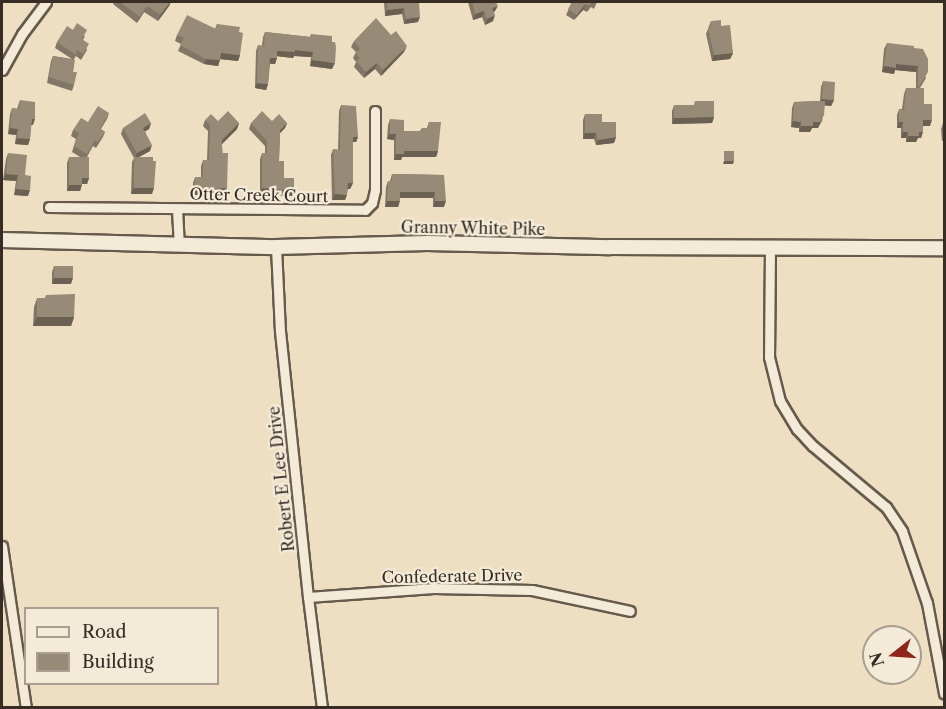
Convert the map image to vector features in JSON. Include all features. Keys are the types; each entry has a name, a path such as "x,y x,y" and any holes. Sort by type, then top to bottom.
{"main road":[{"name":"Granny White Pike","path":"2,240 276,247 427,243 945,248"}],"street":[{"path":"2,70 22,34 46,2"},
{"name":"Otter Creek Court","path":"50,207 365,210 372,203 375,190 375,111"},
{"path":"177,209 179,243"},
{"name":"Robert E Lee Drive","path":"276,247 279,324 322,708"},
{"path":"770,247 769,357 780,401 792,422 813,446 886,507 902,531 927,603 945,693"},
{"path":"2,546 26,708"},
{"name":"Confederate Drive","path":"308,597 434,588 532,590 630,611"}],"building":[{"path":"120,2 170,2 160,15 147,6 140,17"},
{"path":"387,2 419,2 420,17 406,19 404,8 387,10"},
{"path":"472,2 496,2 498,6 492,8 495,15 487,19 484,11 475,14"},
{"path":"572,2 592,2 589,6 585,4 577,15 568,9"},
{"path":"187,15 216,29 217,24 240,27 239,32 243,33 240,55 221,53 220,60 206,59 180,45 184,38 177,35"},
{"path":"376,18 391,35 396,31 407,46 383,70 377,63 366,72 356,61 360,58 355,53 360,49 354,41"},
{"path":"721,20 721,26 730,25 733,53 714,55 708,28 711,27 711,21"},
{"path":"77,23 87,30 82,39 89,44 83,54 77,50 76,55 57,42 67,26 73,30"},
{"path":"265,32 311,37 311,34 332,36 332,42 335,42 336,47 335,63 312,60 313,52 277,51 277,58 270,58 268,84 257,83 258,45 264,46"},
{"path":"887,43 923,49 928,59 928,72 918,88 918,66 896,64 896,68 884,66"},
{"path":"53,56 75,60 73,72 77,72 74,85 49,77"},
{"path":"823,81 835,82 834,100 822,99"},
{"path":"906,88 924,88 924,104 932,104 932,120 923,120 923,132 919,132 919,136 908,136 908,132 903,132 903,122 899,122 899,109 904,110"},
{"path":"20,100 35,102 35,119 32,119 30,139 17,138 18,129 10,128 12,108 19,109"},
{"path":"695,101 714,101 714,117 674,118 674,105 695,105"},
{"path":"825,101 824,116 821,116 821,122 813,122 813,126 801,126 801,122 793,121 794,102"},
{"path":"341,105 356,106 358,137 353,137 353,183 348,183 347,195 335,194 333,149 340,150"},
{"path":"98,106 109,113 100,129 105,132 98,142 95,140 87,154 74,146 79,133 73,130 81,118 88,122"},
{"path":"228,111 239,123 222,140 222,153 228,153 227,188 195,190 195,177 203,177 203,160 209,160 210,125 205,120 211,114 218,121"},
{"path":"262,111 272,121 279,114 287,123 280,130 279,161 284,161 284,178 294,178 294,191 262,188 262,153 267,153 267,141 251,123"},
{"path":"145,113 151,123 143,128 152,145 137,153 123,128"},
{"path":"585,114 602,114 602,122 616,122 616,137 598,140 596,133 585,133"},
{"path":"390,119 404,120 404,131 422,131 422,128 428,128 429,122 441,122 438,151 404,151 404,154 396,154 396,134 390,134"},
{"path":"724,151 734,151 734,161 724,161"},
{"path":"8,153 27,155 25,175 31,176 30,190 16,189 18,175 6,174"},
{"path":"69,157 89,157 89,178 82,178 82,185 69,185"},
{"path":"134,157 153,157 153,161 156,161 154,188 134,188"},
{"path":"392,174 444,175 446,201 435,201 435,192 400,192 400,201 387,201 388,181 392,181"},
{"path":"54,266 73,266 73,278 54,278"},
{"path":"75,294 74,317 37,317 37,298 46,298 46,295"}]}
